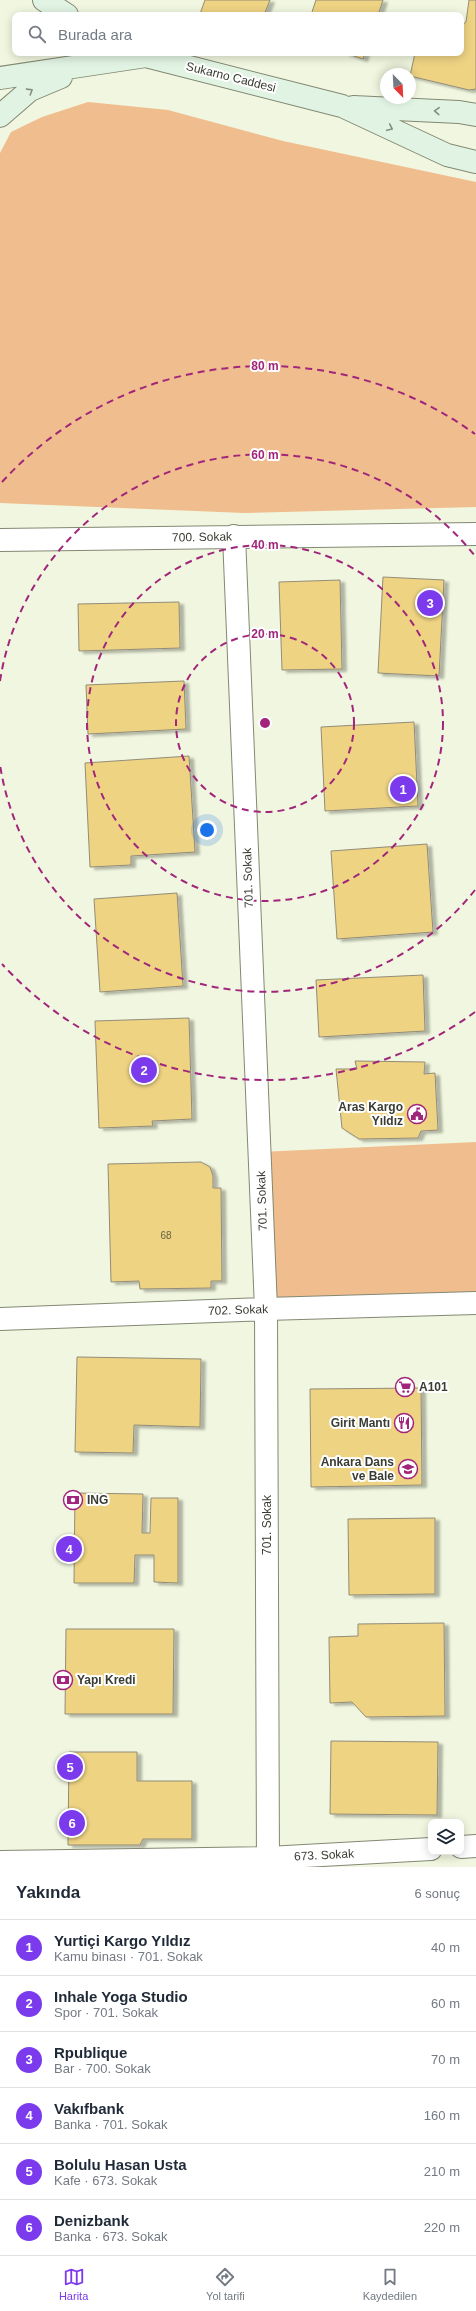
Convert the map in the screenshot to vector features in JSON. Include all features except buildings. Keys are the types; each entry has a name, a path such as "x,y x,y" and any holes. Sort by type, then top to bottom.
{"main road":[{"path":"44,0 62,12"},
{"name":"Sukarno Caddesi","path":"0,78 138,56"},
{"name":"Sukarno Caddesi","path":"147,56 342,106 447,155 476,162"},
{"path":"0,116 30,90 88,65"},
{"name":"Sukarno Caddesi","path":"342,106 459,112 476,115"}],"street":[{"name":"700. Sokak","path":"0,540 476,534"},
{"name":"701. Sokak","path":"234,536 266,1309 268,1862"},
{"name":"702. Sokak","path":"0,1319 476,1303"},
{"path":"464,1847 476,1846"},
{"name":"673. Sokak","path":"0,1862 268,1862 428,1849"}],"shaded area":[{"path":"88,102 168,110 283,141 476,182 476,507 244,513 0,503 0,153 11,132 42,117"},
{"path":"476,1142 476,1303 266,1309 260,1152"}],"place":[{"name":"Rpublique","path":"430,603"},
{"name":"Yurtiçi Kargo Yıldız","path":"403,789"},
{"name":"Inhale Yoga Studio","path":"144,1070"},
{"name":"Aras Kargo Yıldız","path":"417,1114"},
{"name":"A101","path":"405,1387"},
{"name":"Girit Mantı","path":"404,1423"},
{"name":"Ankara Dans ve Bale","path":"408,1469"},
{"name":"ING","path":"73,1500"},
{"name":"Vakıfbank","path":"69,1549"},
{"name":"Yapı Kredi","path":"63,1680"},
{"name":"Bolulu Hasan Usta","path":"70,1767"},
{"name":"Denizbank","path":"72,1823"}]}
